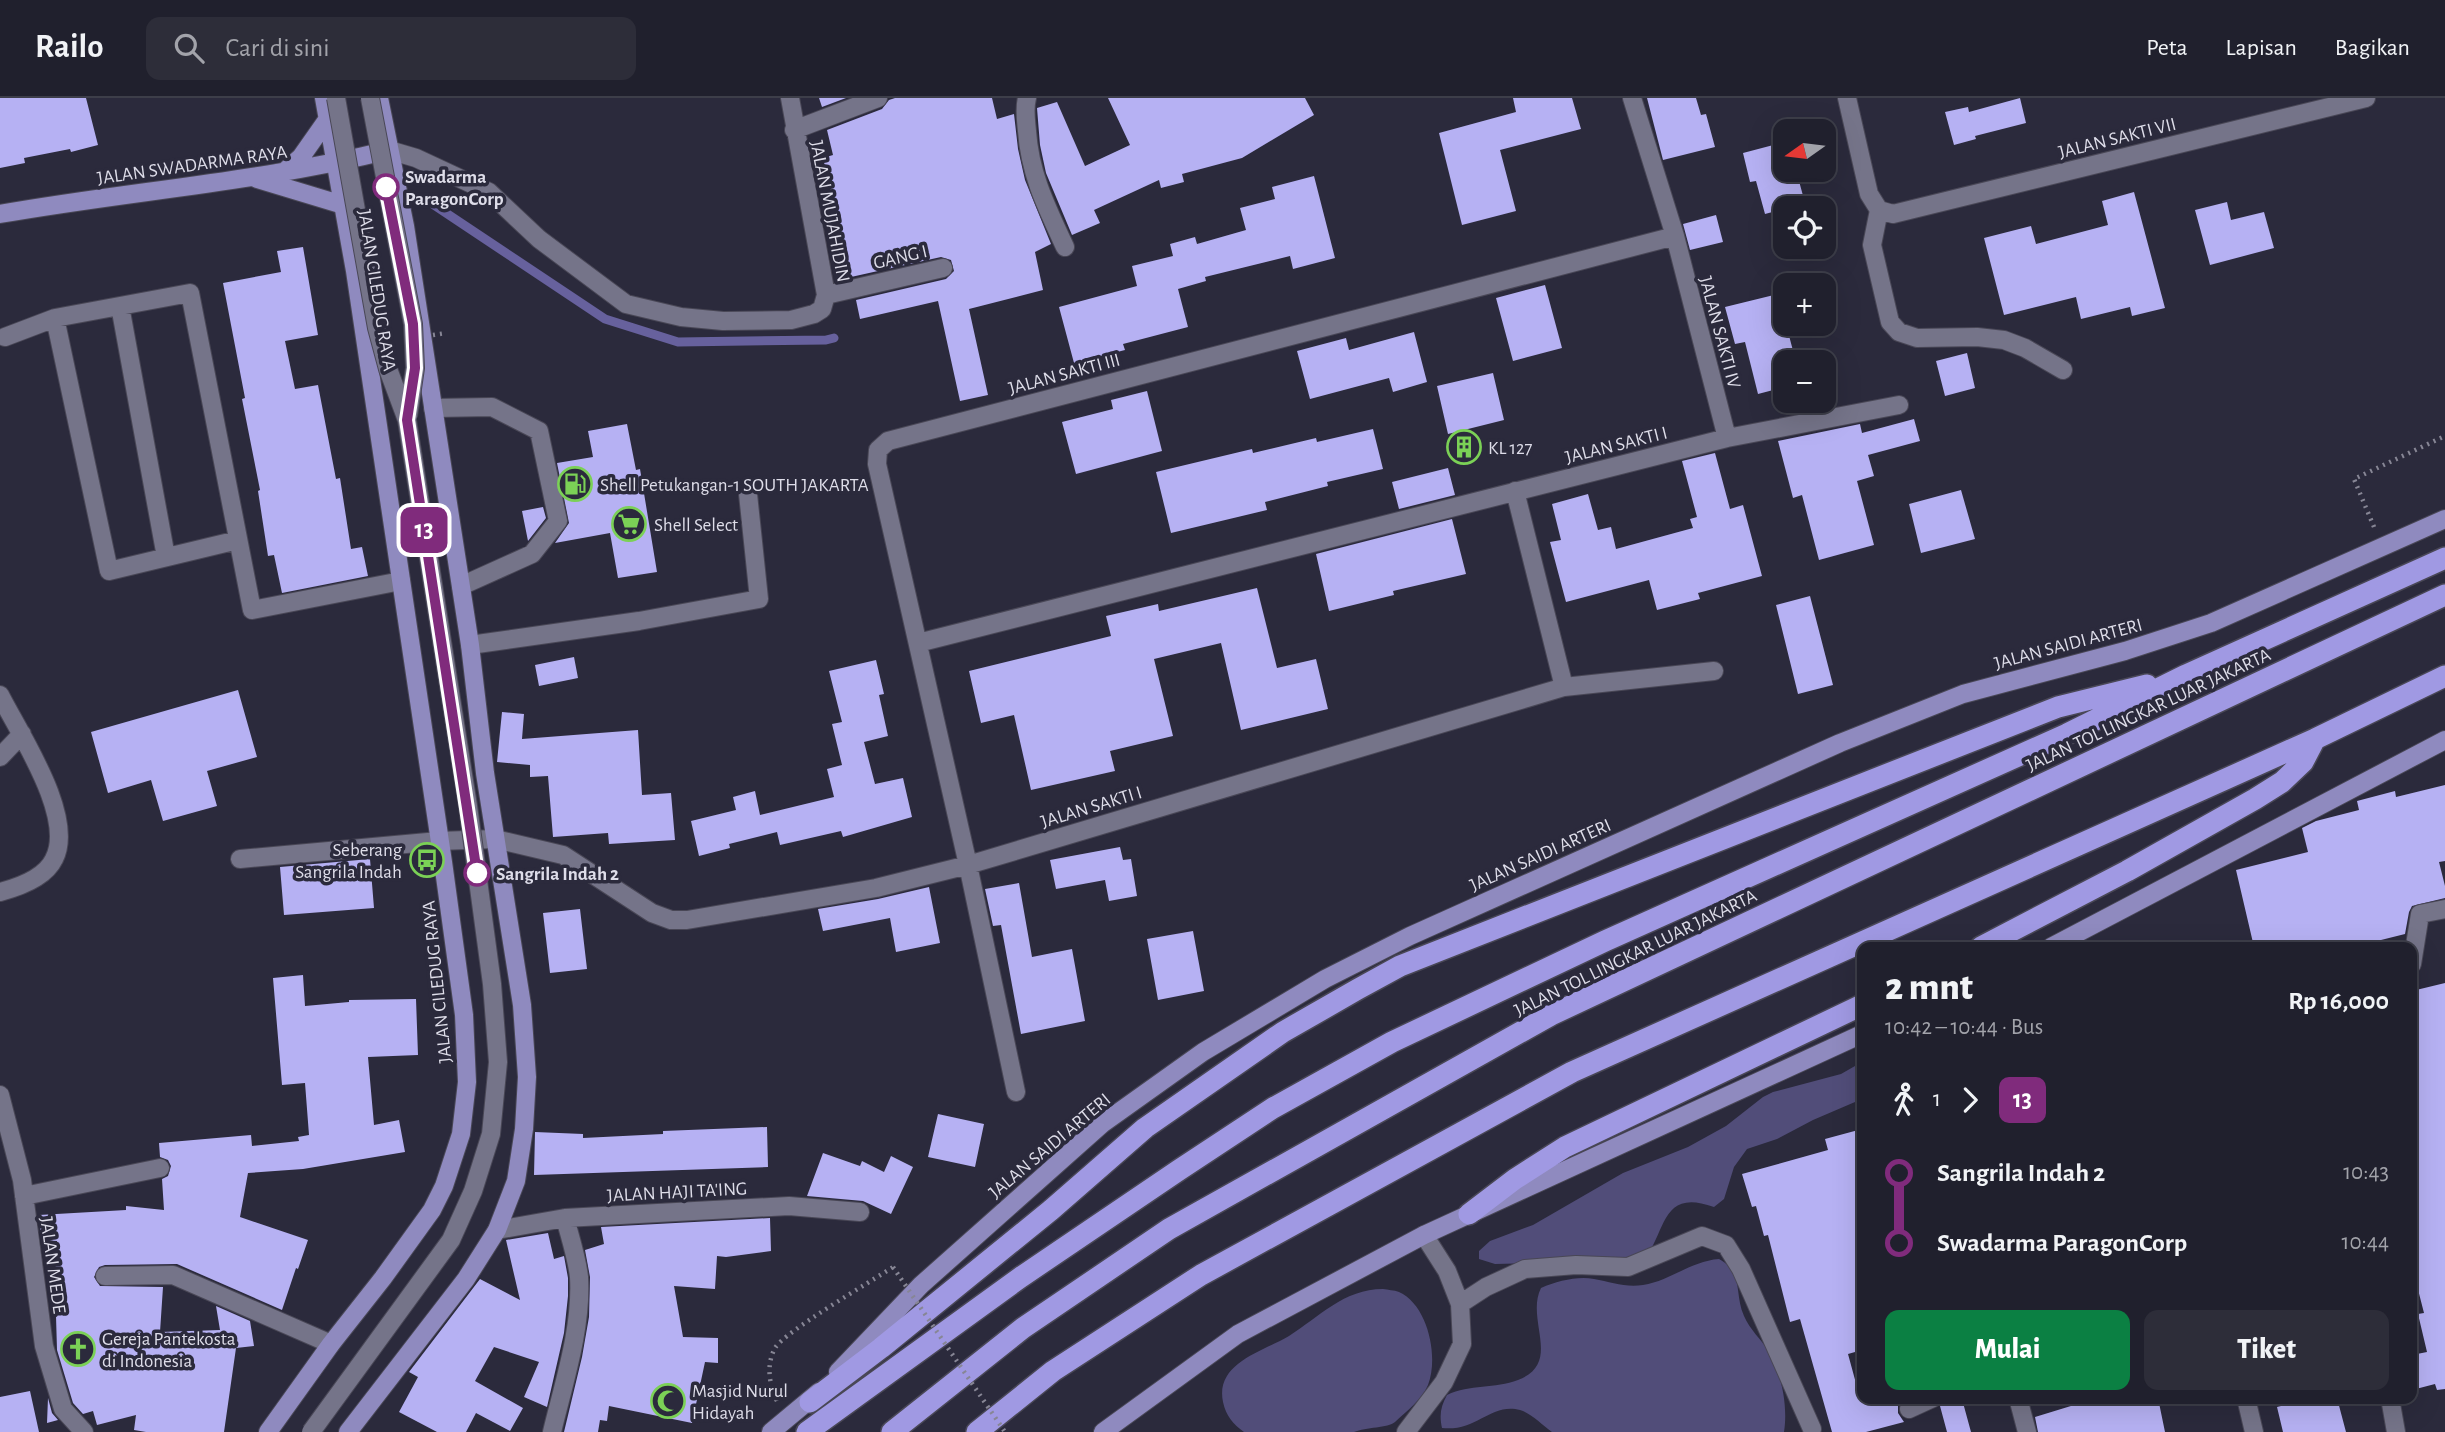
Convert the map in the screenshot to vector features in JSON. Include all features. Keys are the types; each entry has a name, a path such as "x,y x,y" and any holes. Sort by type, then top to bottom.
{"highway":[{"path":"807,1432 1021,1277 1179,1170 1273,1108 1392,1042 2445,558"},
{"name":"JALAN TOL LINGKAR LUAR JAKARTA","path":"892,1432 1023,1328 1169,1229 1551,1015 2445,595"},
{"path":"810,1402 1051,1210 1145,1128 1283,1032 1400,966 2058,707 2186,676"},
{"path":"1862,942 2315,739 2445,676"},
{"path":"1991,942 2127,871 2282,782 2303,762 2315,739"},
{"path":"977,1432 1054,1371 1201,1275 1572,1072 1857,944"},
{"path":"1469,1214 1514,1179 1565,1147 1857,1008"}],"main road":[{"name":"JALAN CILEDUG RAYA","path":"268,1432 432,1210 444,1186 461,1135 467,1083 464,1014 439,841 350,241 324,98"},
{"name":"JALAN CILEDUG RAYA","path":"348,1432 466,1279 497,1230 516,1181 524,1129 527,1077 523,1005 495,839 470,645 405,226 379,98"},
{"path":"283,173 301,157 327,120"},
{"name":"JALAN SWADARMA RAYA","path":"0,214 254,178 389,150"},
{"path":"254,178 344,209"},
{"name":"JALAN SAIDI ARTERI","path":"771,1432 810,1402 920,1285 1102,1124 1203,1052 1325,979 1410,936 1840,743 1963,694 2125,651 2211,623 2445,519"},
{"path":"2061,942 2445,740"},
{"path":"1103,1432 1238,1334 1424,1235 1857,1036"}],"street":[{"path":"311,1432 451,1240 474,1191 491,1135 498,1062 492,984 468,806 407,420 388,369 377,328 336,98"},
{"path":"370,98 413,324 415,368 407,420"},
{"name":"JALAN MUJAHIDIN","path":"389,150 416,158 489,192 539,239 626,304 681,317 723,321 791,320 822,309 826,295 790,98"},
{"path":"794,130 878,98"},
{"path":"1027,98 1025,108 1028,147 1037,188 1065,247"},
{"name":"JALAN SAKTI IV","path":"1632,98 1675,236 1727,438"},
{"path":"1847,98 1869,194 1879,210 1872,245 1890,321 1899,332 1917,338 1977,337 2004,340 2025,348 2063,370"},
{"name":"JALAN SAKTI VII","path":"1879,210 1893,214 2366,98"},
{"name":"JALAN SAKTI III","path":"1016,1092 968,865 877,464 878,450 888,441 1675,236"},
{"name":"GANG I","path":"826,295 943,268"},
{"path":"5,337 55,318 190,293 252,610 401,581"},
{"path":"120,306 166,557"},
{"path":"55,318 109,570 238,540"},
{"name":"JALAN SAKTI I","path":"918,643 1727,438 1899,405"},
{"path":"433,408 492,407 539,431 558,521 532,554 461,586"},
{"path":"1515,491 1564,687"},
{"path":"470,645 639,621 759,599 748,494"},
{"name":"JALAN SAKTI I","path":"240,859 439,841 495,839 563,855 638,905 671,920 687,920 876,888 968,865 1564,687 1714,671"},
{"path":"0,695 40,767 57,818 60,839 54,860 40,876 0,892"},
{"path":"0,758 22,734"},
{"path":"2416,942 2420,914 2445,909"},
{"name":"JALAN MEDE","path":"0,1095 24,1196 44,1346 63,1409 84,1432"},
{"path":"24,1196 160,1168"},
{"name":"JALAN HAJI TA'ING","path":"497,1230 565,1218 789,1206 860,1212"},
{"path":"552,1432 569,1363 579,1303 579,1274 565,1218"},
{"path":"1406,1432 1444,1382 1462,1344 1461,1304 1447,1271 1424,1235"},
{"path":"1461,1304 1486,1287 1525,1269 1576,1265 1628,1267 1702,1236 1727,1245 1741,1269 1812,1429"},
{"path":"105,1276 173,1275 331,1344"},
{"path":"1909,1409 1920,1404"},
{"path":"2020,1404 2027,1432"},
{"path":"2247,1404 2254,1432"},
{"path":"2391,1404 2396,1432"}],"path":[{"path":"2364,503 2354,479 2445,436"},
{"path":"770,1386 770,1363 776,1345 893,1267 1005,1432"}],"shaded area":[{"path":"1857,1065 1857,1101 1777,1139 1747,1149 1734,1167 1724,1199 1714,1207 1684,1203 1675,1208 1662,1225 1644,1260 1495,1264 1479,1259 1479,1251 1490,1241 1533,1225 1623,1173 1688,1147 1726,1126 1763,1097 1841,1074"},
{"path":"1719,1259 1732,1270 1744,1316 1769,1352 1781,1381 1784,1432 1552,1432 1528,1414 1510,1409 1492,1413 1465,1426 1442,1428 1441,1410 1447,1395 1465,1389 1518,1380 1531,1372 1538,1363 1541,1352 1537,1300 1541,1288 1581,1278 1637,1286 1662,1280 1699,1263"},
{"path":"1369,1290 1399,1292 1417,1308 1424,1320 1431,1347 1428,1385 1418,1400 1395,1422 1354,1432 1244,1432 1233,1423 1224,1407 1222,1389 1233,1368 1289,1336 1344,1299"}],"building":[{"path":"0,98 86,98 98,145 71,152 70,149 24,158 25,163 0,168"},
{"path":"819,98 846,98 822,107"},
{"path":"992,98 997,119 1014,114 1025,180 1051,244 1035,252 1043,290 969,309 988,395 960,401 938,301 860,319 856,300 946,279 954,271 951,260 941,257 851,277 823,158 833,155 827,130 882,109 889,100"},
{"path":"1108,98 1305,98 1314,115 1242,158 1182,174 1184,182 1161,188 1159,180 1094,210 1100,223 1072,235 1046,173 1040,145 1037,108 1057,102 1085,166 1130,145"},
{"path":"1513,98 1572,98 1581,129 1500,150 1516,211 1462,225 1439,133 1516,112"},
{"path":"1647,98 1696,98 1701,115 1706,114 1715,147 1663,160"},
{"path":"2020,98 2026,123 1975,136 1976,139 1954,145 1945,112 1968,107 1969,112"},
{"path":"1773,145 1773,182 1799,182 1803,196 1773,196 1773,212 1765,214 1756,181 1750,182 1743,153"},
{"path":"1314,176 1335,258 1293,269 1290,256 1205,277 1206,281 1178,289 1188,327 1123,344 1125,350 1074,363 1059,307 1137,286 1132,266 1173,256 1170,244 1195,237 1197,244 1246,230 1240,208 1275,199 1272,187"},
{"path":"2134,192 2165,308 2132,316 2130,307 2081,319 2076,297 2004,315 1984,238 2031,226 2036,244 2108,225 2102,201"},
{"path":"2227,202 2231,220 2264,212 2274,248 2210,265 2195,210"},
{"path":"1716,215 1723,242 1690,250 1683,224"},
{"path":"303,247 318,335 285,341 295,389 318,385 336,479 340,478 351,549 362,547 368,576 282,593 274,555 268,556 258,491 260,490 242,399 245,398 223,283 281,272 277,251"},
{"path":"1545,285 1562,348 1513,361 1496,298"},
{"path":"1773,295 1773,336 1789,336 1793,350 1773,350 1773,390 1758,394 1745,342 1735,344 1725,307"},
{"path":"1414,332 1427,382 1393,392 1389,378 1310,399 1297,351 1346,338 1349,350"},
{"path":"1967,353 1975,388 1945,396 1936,361"},
{"path":"1493,373 1504,420 1448,434 1437,386"},
{"path":"1147,391 1162,451 1076,474 1062,422 1113,409 1111,400"},
{"path":"1914,419 1920,441 1868,455 1874,476 1857,481 1874,545 1819,560 1802,495 1793,498 1778,441 1860,424 1862,433"},
{"path":"627,424 636,470 640,469 657,572 618,578 610,533 555,543 569,523 557,463 593,457 588,431"},
{"path":"1373,429 1383,469 1327,482 1328,486 1265,502 1267,510 1171,533 1156,472 1252,449 1253,453 1316,438 1317,442"},
{"path":"1715,453 1730,509 1743,505 1762,576 1698,593 1700,599 1657,610 1649,580 1566,602 1550,542 1561,540 1552,504 1588,494 1598,530 1611,527 1616,549 1693,528 1690,519 1697,517 1682,461"},
{"path":"1448,468 1455,495 1399,509 1392,482"},
{"path":"1961,490 1975,539 1921,553 1909,504"},
{"path":"543,507 546,518 528,541 522,511"},
{"path":"1452,519 1466,574 1393,591 1394,595 1329,611 1316,554"},
{"path":"1257,588 1277,668 1316,659 1328,709 1241,730 1221,643 1154,659 1173,736 1110,751 1115,771 1031,790 1014,715 981,723 969,671 1111,636 1106,616 1158,604 1159,611"},
{"path":"1810,596 1833,685 1798,694 1776,605"},
{"path":"574,657 578,678 539,686 535,665"},
{"path":"876,660 884,694 879,695 888,736 864,742 875,784 903,778 912,817 843,837 841,831 780,845 777,832 729,844 730,848 699,856 691,821 736,810 733,797 755,791 760,815 834,797 827,769 842,765 832,724 842,722 829,671"},
{"path":"238,690 257,757 207,771 217,806 163,821 151,780 108,793 91,732"},
{"path":"502,712 524,714 522,739 638,730 642,795 671,793 675,840 609,844 608,833 553,837 548,776 530,777 530,765 497,762"},
{"path":"2445,785 2445,861 2439,862 2445,898 2412,906 2405,934 2382,942 2253,942 2236,870 2308,852 2302,828 2316,821 2359,810 2357,801 2395,791 2396,797"},
{"path":"1120,847 1123,860 1131,859 1137,896 1109,901 1105,880 1056,889 1050,860"},
{"path":"370,859 374,908 284,915 280,867"},
{"path":"1019,883 1032,957 1072,949 1085,1021 1021,1034 1001,925 993,926 985,889"},
{"path":"929,887 940,943 896,952 890,918 823,931 818,909"},
{"path":"580,909 587,969 550,973 543,913"},
{"path":"1193,931 1204,991 1158,1000 1147,939"},
{"path":"303,975 305,1006 349,1000 416,999 418,1055 368,1057 374,1125 399,1120 405,1152 303,1169 248,1173 240,1217 308,1240 282,1310 177,1264 99,1267 94,1277 100,1286 163,1287 160,1332 220,1330 216,1306 250,1321 254,1346 236,1348 224,1432 134,1430 136,1415 97,1425 93,1411 83,1414 73,1403 57,1350 56,1316 53,1315 57,1241 41,1240 39,1215 126,1210 126,1206 164,1210 162,1179 168,1176 171,1166 168,1160 160,1157 159,1143 251,1135 252,1146 299,1141 298,1137 309,1135 305,1083 282,1085 273,978"},
{"path":"2445,983 2445,1389 2437,1390 2435,1384 2417,1389 2417,1354 2427,1352 2418,1314 2424,1313 2417,1286 2417,990"},
{"path":"938,1114 984,1124 975,1167 928,1157"},
{"path":"767,1127 768,1167 534,1175 535,1132 583,1134 583,1138 663,1134 663,1131"},
{"path":"1857,1130 1857,1351 1848,1354 1857,1387 1857,1404 1898,1404 1898,1413 1904,1422 1866,1432 1832,1432 1800,1319 1790,1322 1768,1235 1764,1236 1756,1206 1752,1207 1742,1174 1828,1150 1825,1139"},
{"path":"823,1153 860,1166 862,1161 884,1172 891,1156 913,1167 891,1214 863,1201 807,1196"},
{"path":"770,1218 771,1251 717,1256 715,1289 674,1286 683,1337 718,1338 718,1363 705,1362 692,1423 609,1406 607,1421 600,1420 598,1432 564,1432 589,1317 590,1277 585,1250 604,1244 601,1227"},
{"path":"548,1233 554,1259 564,1256 568,1296 564,1333 547,1407 524,1397 539,1362 494,1347 475,1381 523,1408 510,1431 476,1413 466,1432 437,1432 399,1412 418,1377 409,1372 480,1279 520,1300 506,1240"},
{"path":"30,1391 39,1432 0,1432 0,1397"},
{"path":"48,1398 52,1413 58,1420 47,1423"},
{"path":"1963,1404 1971,1432 1947,1432 1940,1406"},
{"path":"2077,1404 2159,1404 2165,1432 2038,1432 2035,1417"},
{"path":"2289,1404 2339,1404 2346,1432 2283,1432 2277,1407"}],"waterway":[{"path":"434,205 605,319 678,342 834,338"}],"bus line":[{"name":"13","path":"386,187 413,324 415,368 407,420 477,873"}],"place":[{"name":"Swadarma ParagonCorp","path":"386,187"},
{"name":"KL 127","path":"1464,447"},
{"name":"Shell Petukangan-1 SOUTH JAKARTA","path":"575,484"},
{"name":"Shell Select","path":"629,524"},
{"name":"Seberang Sangrila Indah","path":"427,860"},
{"name":"Sangrila Indah 2","path":"477,873"},
{"name":"Gereja Pantekosta di Indonesia","path":"78,1349"},
{"name":"Masjid Nurul Hidayah","path":"668,1401"}]}
